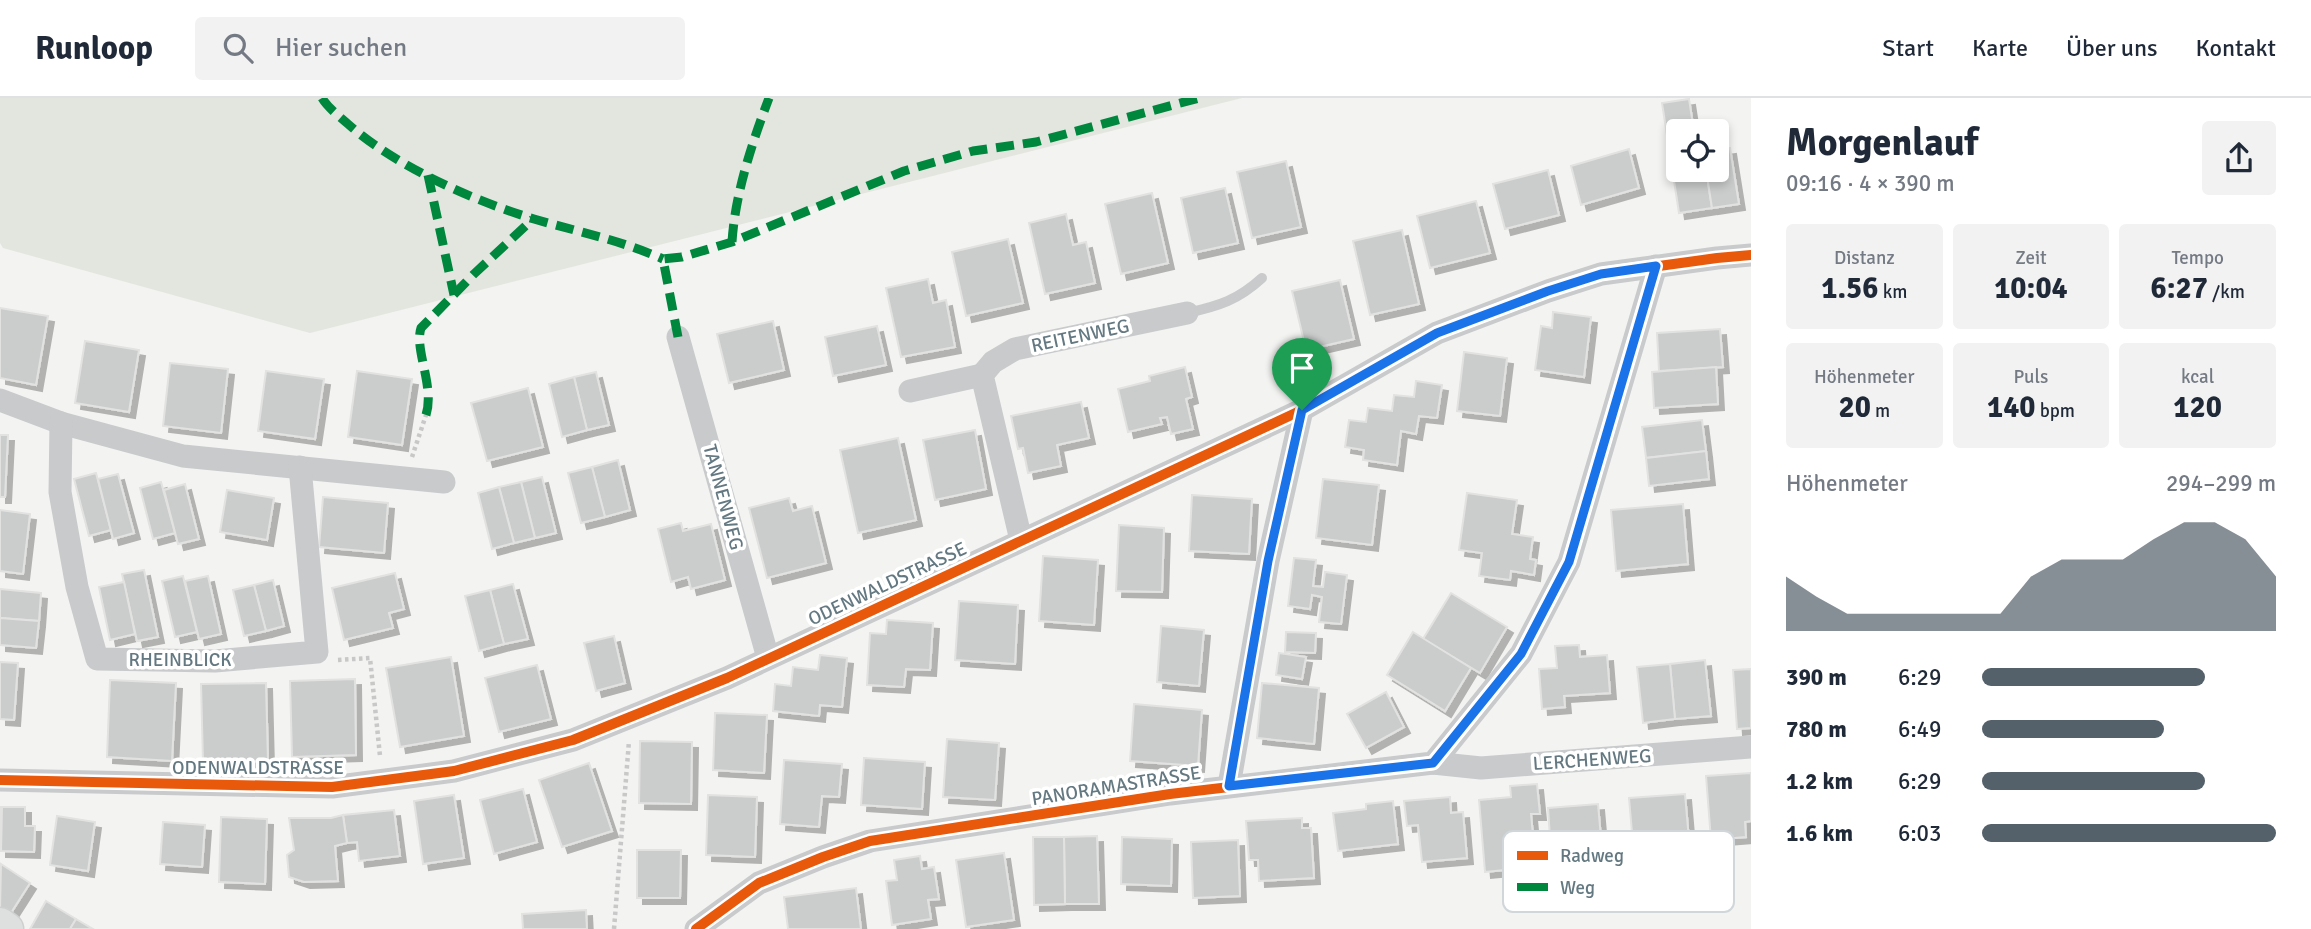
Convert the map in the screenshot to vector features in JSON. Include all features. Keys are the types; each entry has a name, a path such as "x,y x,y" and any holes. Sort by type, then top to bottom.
{"street":[{"name":"ODENWALDSTRASSE","path":"0,780 332,787 454,771 573,740 727,678 1302,410 1437,333 1588,278 1656,266 1751,255"},
{"path":"1433,763 1521,654 1569,562 1656,266"},
{"name":"REITENWEG","path":"910,391 982,375 993,362 1015,349 1187,313"},
{"name":"TANNENWEG","path":"678,337 768,658"},
{"path":"982,375 1021,540"},
{"path":"0,400 61,423 183,456 444,482"},
{"path":"1229,786 1268,561 1302,410"},
{"name":"RHEINBLICK","path":"61,423 60,492 77,587 97,659 215,662 317,652"},
{"path":"300,467 317,652"},
{"name":"LERCHENWEG","path":"1433,763 1481,768 1751,747"},
{"name":"PANORAMASTRASSE","path":"696,929 759,883 870,841 1229,786 1433,763"},
{"path":"0,924 8,929"}],"lane":[{"path":"1187,313 1221,305 1242,295 1262,278"}],"path":[{"path":"405,478 426,415"},
{"path":"317,652 332,660 370,658 382,781"},
{"path":"614,929 631,717"}],"shaded area":[{"path":"0,98 1242,98 310,333 3,248 0,243"}],"building":[{"path":"1689,99 1692,119 1666,119 1666,129 1662,103"},
{"path":"1729,148 1739,204 1712,208 1708,182 1729,182"},
{"path":"1629,149 1639,188 1581,205 1571,166"},
{"path":"1286,161 1301,227 1252,238 1237,172"},
{"path":"1548,170 1559,215 1505,229 1493,184"},
{"path":"1674,182 1708,182 1712,208 1679,213"},
{"path":"1225,188 1238,243 1193,253 1181,198"},
{"path":"1152,193 1168,263 1121,274 1105,204"},
{"path":"1476,201 1490,253 1430,268 1417,216"},
{"path":"1066,214 1073,245 1086,242 1095,283 1045,294 1029,223"},
{"path":"1402,230 1419,304 1370,315 1353,241"},
{"path":"1008,239 1023,303 966,316 952,252"},
{"path":"928,279 933,303 946,300 955,347 901,357 886,288"},
{"path":"1340,280 1354,339 1306,350 1292,291"},
{"path":"0,308 48,316 36,385 0,378"},
{"path":"1553,312 1591,317 1584,377 1535,370 1541,326 1552,328"},
{"path":"773,321 784,370 729,383 717,334"},
{"path":"877,326 886,365 833,376 825,337"},
{"path":"1720,329 1723,367 1659,371 1657,333"},
{"path":"85,341 139,350 129,412 75,403"},
{"path":"1464,352 1507,358 1500,416 1457,411"},
{"path":"170,363 228,369 221,433 163,426"},
{"path":"1185,367 1192,397 1186,399 1193,429 1171,434 1167,417 1160,418 1162,424 1128,432 1118,389 1150,381 1149,376"},
{"path":"1716,367 1718,404 1654,408 1652,372"},
{"path":"266,371 324,379 315,439 258,431"},
{"path":"357,371 412,379 402,445 348,437"},
{"path":"596,372 609,425 587,430 574,377"},
{"path":"574,377 587,430 562,437 549,384"},
{"path":"1416,381 1442,385 1437,418 1419,416 1416,434 1401,431 1397,465 1363,460 1364,450 1345,447 1349,420 1366,422 1368,408 1392,411 1394,395 1414,397"},
{"path":"528,388 543,447 487,461 471,403"},
{"path":"1081,402 1089,438 1057,445 1061,466 1028,473 1023,448 1018,449 1011,416"},
{"path":"1702,420 1706,451 1646,458 1642,427"},
{"path":"975,430 986,489 935,500 923,440"},
{"path":"0,435 8,435 5,497 0,497"},
{"path":"898,438 916,520 858,533 840,450"},
{"path":"1706,451 1709,479 1649,486 1646,458"},
{"path":"618,460 630,510 605,517 592,467"},
{"path":"592,467 605,517 581,523 568,473"},
{"path":"96,473 111,530 89,536 74,479"},
{"path":"118,474 134,533 113,539 98,479"},
{"path":"542,477 556,533 535,538 521,482"},
{"path":"1323,479 1379,485 1372,545 1316,538"},
{"path":"161,482 175,533 153,539 140,488"},
{"path":"521,482 535,538 514,543 499,487"},
{"path":"185,484 199,539 178,544 164,490"},
{"path":"499,487 514,543 492,549 478,493"},
{"path":"227,490 274,498 267,540 220,532"},
{"path":"1467,493 1517,500 1512,534 1533,537 1530,559 1536,560 1534,575 1511,571 1510,580 1479,576 1482,553 1459,550"},
{"path":"1192,495 1252,499 1249,554 1189,551"},
{"path":"323,497 388,503 384,553 319,547"},
{"path":"789,498 793,511 812,506 826,563 767,578 749,508"},
{"path":"1683,504 1688,564 1616,571 1611,510"},
{"path":"0,510 30,514 23,574 0,571"},
{"path":"681,523 683,531 711,524 725,580 691,589 688,577 671,582 658,529"},
{"path":"1119,525 1164,528 1162,592 1116,591"},
{"path":"1043,556 1098,560 1094,625 1039,621"},
{"path":"1294,558 1316,560 1313,586 1323,587 1325,572 1347,575 1341,624 1319,622 1322,597 1312,595 1310,609 1288,606"},
{"path":"144,570 158,637 137,641 122,574"},
{"path":"395,573 404,609 389,613 393,628 344,640 332,588"},
{"path":"183,576 197,632 175,637 162,581"},
{"path":"208,576 221,634 199,639 185,581"},
{"path":"273,580 284,626 266,631 254,585"},
{"path":"124,582 135,634 110,640 99,587"},
{"path":"513,584 528,639 504,644 490,590"},
{"path":"254,585 266,631 244,636 233,590"},
{"path":"0,589 41,593 39,621 0,618"},
{"path":"490,590 504,644 479,651 465,596"},
{"path":"1451,593 1507,627 1480,673 1423,639"},
{"path":"959,601 1018,605 1015,664 955,660"},
{"path":"0,618 39,621 36,648 0,645"},
{"path":"887,620 933,623 930,670 906,669 904,687 867,685 870,633 886,634"},
{"path":"1161,626 1204,630 1199,686 1157,682"},
{"path":"1286,632 1316,633 1315,653 1285,652"},
{"path":"1413,632 1471,668 1445,711 1387,675"},
{"path":"614,636 625,683 596,691 584,643"},
{"path":"1579,645 1580,657 1607,655 1610,693 1564,696 1565,707 1542,709 1539,669 1557,668 1555,646"},
{"path":"1279,653 1306,657 1302,679 1276,675"},
{"path":"820,655 847,658 842,707 820,705 819,716 773,711 775,684 791,686 793,667 818,670"},
{"path":"451,657 464,736 400,747 386,668"},
{"path":"1705,660 1711,716 1675,719 1670,664"},
{"path":"0,662 18,663 14,720 0,719"},
{"path":"1670,664 1675,719 1643,723 1637,667"},
{"path":"537,665 551,719 499,732 485,678"},
{"path":"1751,669 1751,728 1737,729 1733,670"},
{"path":"355,679 356,755 292,757 290,681"},
{"path":"110,680 176,683 172,761 107,757"},
{"path":"266,683 268,761 203,762 201,684"},
{"path":"1262,683 1319,688 1314,744 1257,738"},
{"path":"1386,692 1404,727 1366,748 1347,714"},
{"path":"1134,704 1202,710 1198,766 1130,761"},
{"path":"715,713 767,715 764,773 713,770"},
{"path":"947,739 999,743 995,800 943,797"},
{"path":"640,741 692,742 691,804 639,803"},
{"path":"864,758 925,762 922,809 861,805"},
{"path":"784,760 842,764 839,797 822,796 819,827 780,824"},
{"path":"589,763 612,831 562,847 539,780"},
{"path":"1751,773 1751,821 1745,822 1746,837 1734,838 1734,831 1710,831 1706,776"},
{"path":"1537,784 1540,814 1531,814 1533,831 1503,831 1503,870 1485,872 1479,800 1511,797 1510,786"},
{"path":"523,789 537,842 494,854 480,800"},
{"path":"1685,794 1688,831 1632,831 1629,798"},
{"path":"454,795 464,858 423,864 414,801"},
{"path":"708,795 757,797 755,857 706,855"},
{"path":"1450,797 1451,813 1463,812 1467,858 1422,862 1418,825 1407,826 1404,801"},
{"path":"1393,801 1398,844 1338,851 1333,813 1366,809 1366,804"},
{"path":"1598,804 1600,831 1550,831 1548,808"},
{"path":"2,807 1,851 0,851"},
{"path":"2,807 25,807 25,826 35,826 34,852 1,851"},
{"path":"394,810 400,856 359,861 357,842 347,843 343,815"},
{"path":"343,815 347,843 335,846 338,881 304,882 289,877 287,855 294,850 289,818 331,818"},
{"path":"57,816 95,822 88,871 50,865"},
{"path":"221,817 267,819 265,884 219,882"},
{"path":"1302,818 1302,828 1311,828 1314,878 1259,881 1258,860 1249,860 1246,821"},
{"path":"163,822 205,825 202,867 160,864"},
{"path":"1097,836 1099,904 1065,904 1064,837"},
{"path":"1033,837 1064,837 1065,904 1034,905"},
{"path":"1122,837 1172,839 1171,886 1121,884"},
{"path":"1238,840 1240,896 1193,898 1191,842"},
{"path":"637,850 681,850 680,898 637,898"},
{"path":"1004,853 1014,920 966,927 956,860"},
{"path":"920,856 922,869 934,867 939,899 928,900 931,919 892,925 886,881 897,880 894,860"},
{"path":"1,864 30,883 9,916 0,910"},
{"path":"856,888 861,929 788,929 784,897"},
{"path":"46,901 76,919 70,929 30,929"},
{"path":"586,910 587,929 523,929 522,914"},
{"path":"76,919 93,929 70,929"}],"marked path":[{"path":"322,98 334,112 388,154 461,192 534,219 615,241 663,259"},
{"path":"732,242 745,169 769,98"},
{"path":"678,337 663,259 682,257 732,242 904,171 973,151 1036,142 1199,98"},
{"path":"428,175 454,295"},
{"path":"426,415 428,393 420,347 421,328 533,219"}],"cycle path":[{"path":"0,780 332,787 454,771 573,740 727,678 1302,410 1437,333 1601,274 1751,255"},
{"path":"696,929 759,883 870,841 1170,794 1433,763 1521,654 1569,562 1656,266"}],"route":[{"path":"1656,266 1569,562 1521,654 1433,763 1229,786 1268,561 1302,410 1437,333 1601,274 1656,266"}]}
